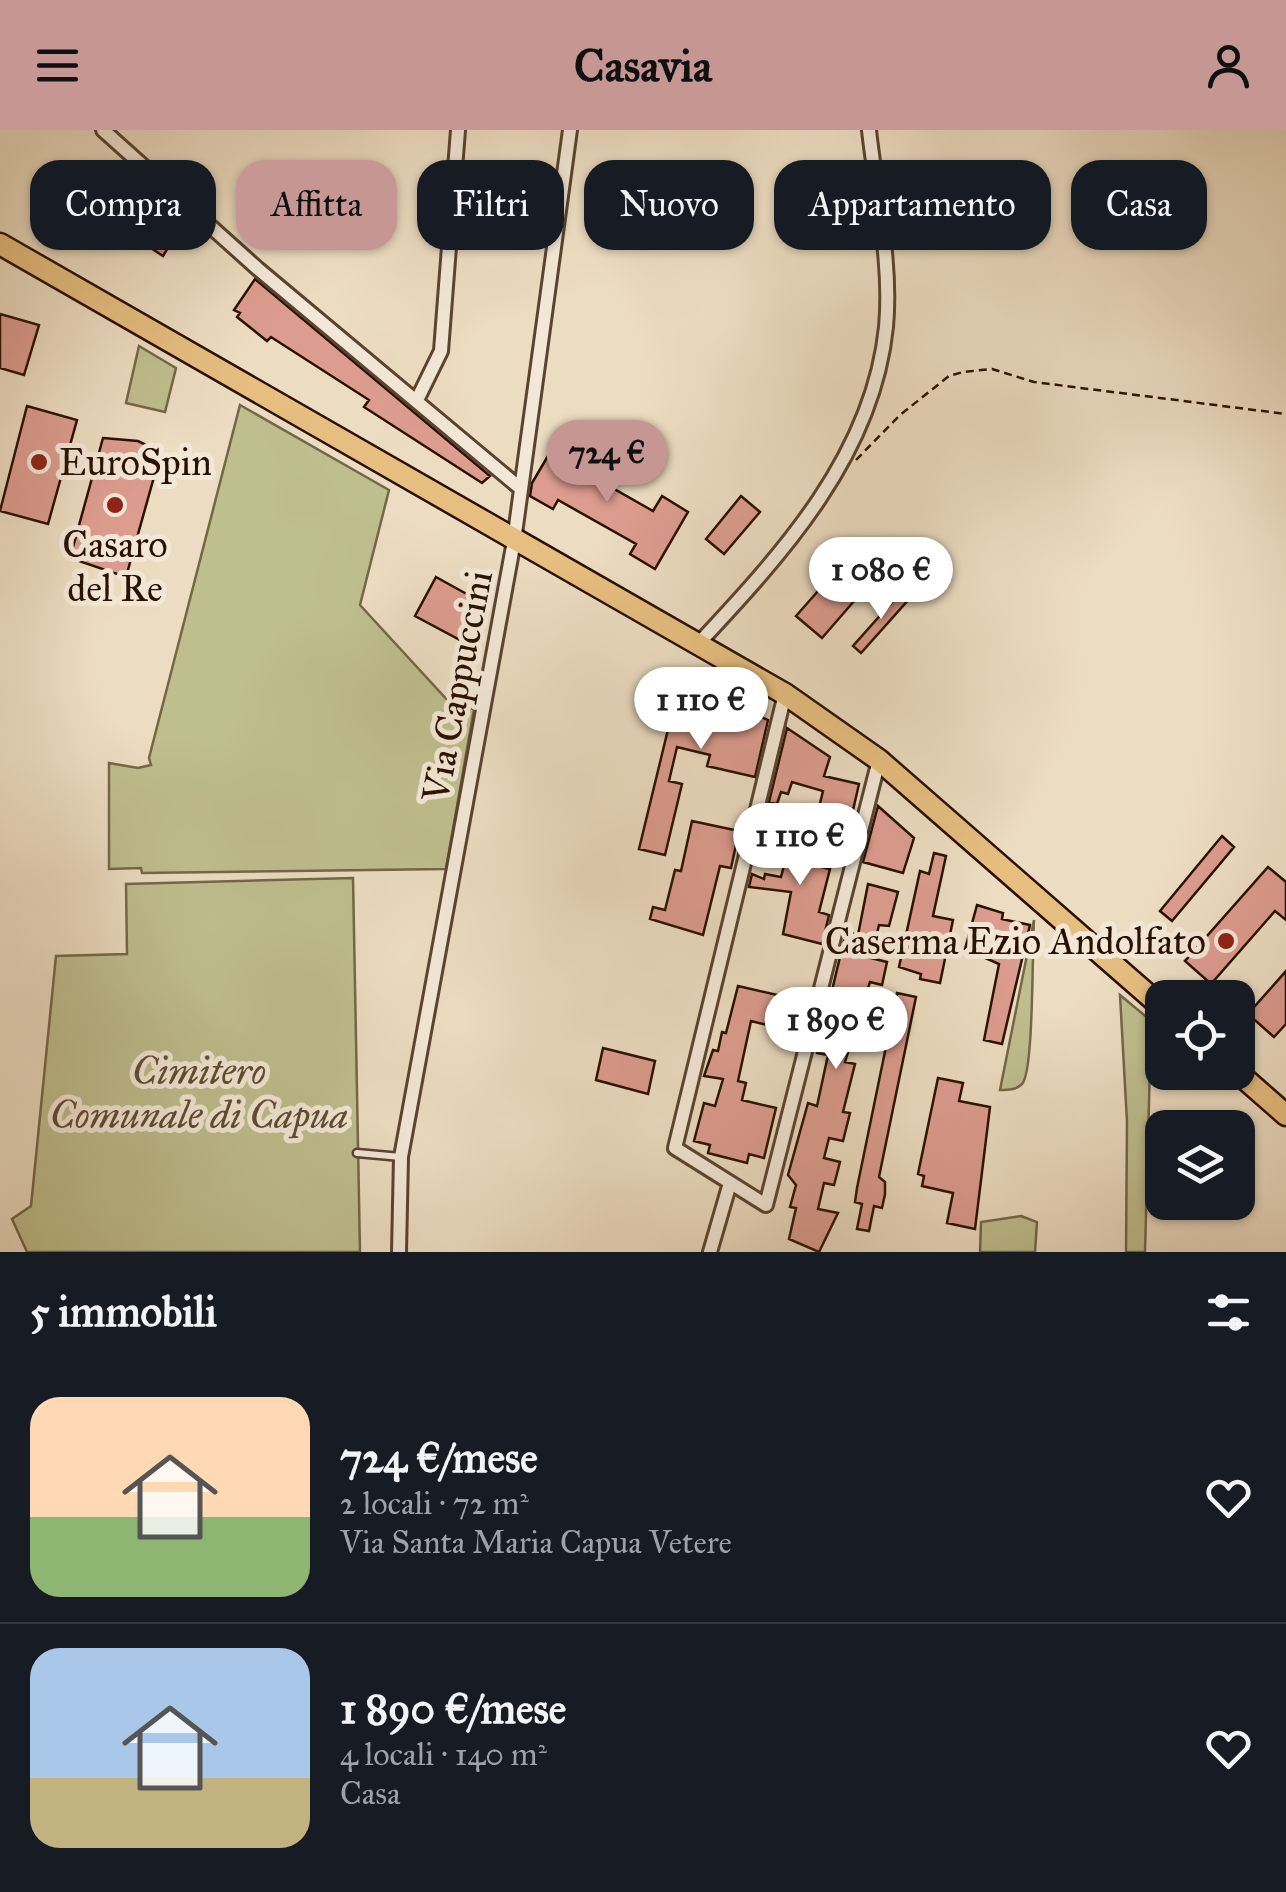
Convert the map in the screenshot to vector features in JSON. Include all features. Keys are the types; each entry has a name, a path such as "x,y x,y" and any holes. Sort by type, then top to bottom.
{"main road":[{"path":"0,244 784,694 879,760 1145,992"},
{"path":"1255,1088 1286,1115"}],"street":[{"path":"103,130 258,269 520,488"},
{"path":"417,400 442,352 458,130"},
{"name":"Via Cappuccini","path":"399,1252 401,1157 514,541 570,130"},
{"path":"699,643 747,592 842,466 860,428 886,325 869,130"},
{"path":"784,694 675,1148 766,1204 879,760"},
{"path":"713,1251 730,1182"}],"lane":[{"path":"357,1153 401,1157"}],"path":[{"path":"842,466 863,457 900,415 949,376 963,372 992,369 1034,382 1286,414"}],"green space":[{"path":"139,346 176,368 165,412 126,403"},
{"path":"240,405 389,490 360,605 451,704 474,709 446,869 142,873 141,868 109,869 109,763 138,768 151,765 149,758"},
{"name":"Cimitero Comunale di Capua","path":"353,878 360,1252 27,1252 12,1219 31,1206 56,956 127,954 126,884"},
{"path":"1034,920 1026,1075 1017,1087 1000,1090"},
{"path":"1120,995 1145,1016 1145,1090 1149,1090 1149,1110 1145,1110 1145,1252 1126,1252 1127,1122"},
{"path":"1021,1216 1037,1222 1035,1252 980,1252 981,1222"}],"building":[{"path":"255,279 490,476 482,483 364,407 369,400 271,337 267,341 237,317 240,313 234,310"},
{"path":"0,314 39,325 24,375 0,368"},
{"name":"EuroSpin","path":"27,406 77,420 48,524 0,511"},
{"name":"Casaro del Re","path":"103,438 138,441 161,452 126,577 70,558"},
{"path":"558,439 582,453 574,466 653,511 662,496 688,512 655,569 630,554 636,544 558,500 553,509 530,496 532,483"},
{"path":"741,496 760,512 724,554 706,539"},
{"path":"862,541 888,562 822,638 796,616"},
{"path":"436,577 481,602 460,640 415,616"},
{"path":"902,591 910,598 861,653 853,646"},
{"path":"680,680 768,720 755,777 707,766 710,755 677,747 669,781 682,784 665,855 639,849"},
{"path":"787,728 830,757 824,776 859,784 848,832 815,824 823,791 792,782 788,794 781,792 777,804 769,802"},
{"path":"878,806 914,838 903,873 863,862"},
{"path":"798,813 811,816 801,862 830,869 819,912 829,915 822,944 783,934 791,892 749,887 752,874 764,879 765,874 781,877"},
{"path":"692,821 739,831 731,868 720,866 703,935 650,919 653,907 665,910 675,870 681,871"},
{"path":"1222,836 1234,847 1172,921 1160,911"},
{"path":"934,853 946,856 933,916 953,920 940,983 920,979 921,974 899,967 920,871 929,874"},
{"name":"Caserma Ezio Andolfato","path":"1268,867 1286,882 1286,920 1275,911 1215,980 1206,980 1185,961"},
{"path":"868,884 898,892 889,926 879,925 871,958 887,962 882,985 870,982 845,1062 855,1064 843,1112 850,1113 843,1141 829,1138 824,1158 840,1162 834,1185 824,1183 818,1209 838,1213 819,1252 789,1239 796,1208 790,1207 796,1185 788,1175 808,1103 817,1106 828,1055 817,1053 846,932 858,935"},
{"path":"977,905 1003,913 1002,919 1030,925 1002,1044 984,1040 999,964 965,949"},
{"name":"Caserma Ezio Andolfato","path":"1286,971 1286,1024 1274,1037 1255,1020 1255,1006"},
{"path":"738,986 799,1000 791,1031 751,1021 738,1081 746,1083 742,1100 776,1108 764,1158 749,1154 747,1163 708,1153 710,1145 694,1141 704,1103 715,1106 723,1079 704,1076 713,1050 718,1051 722,1032 726,1033"},
{"path":"897,993 916,997 879,1177 885,1182 885,1194 882,1208 874,1206 869,1231 857,1229 862,1204 855,1202"},
{"path":"603,1048 655,1061 648,1094 596,1080"},
{"path":"938,1078 963,1083 959,1101 990,1107 975,1229 947,1223 953,1193 922,1186 924,1176 918,1174"}],"place":[{"name":"EuroSpin","path":"39,462"},
{"name":"Casaro del Re","path":"115,505"},
{"name":"Caserma Ezio Andolfato","path":"1226,941"}]}
